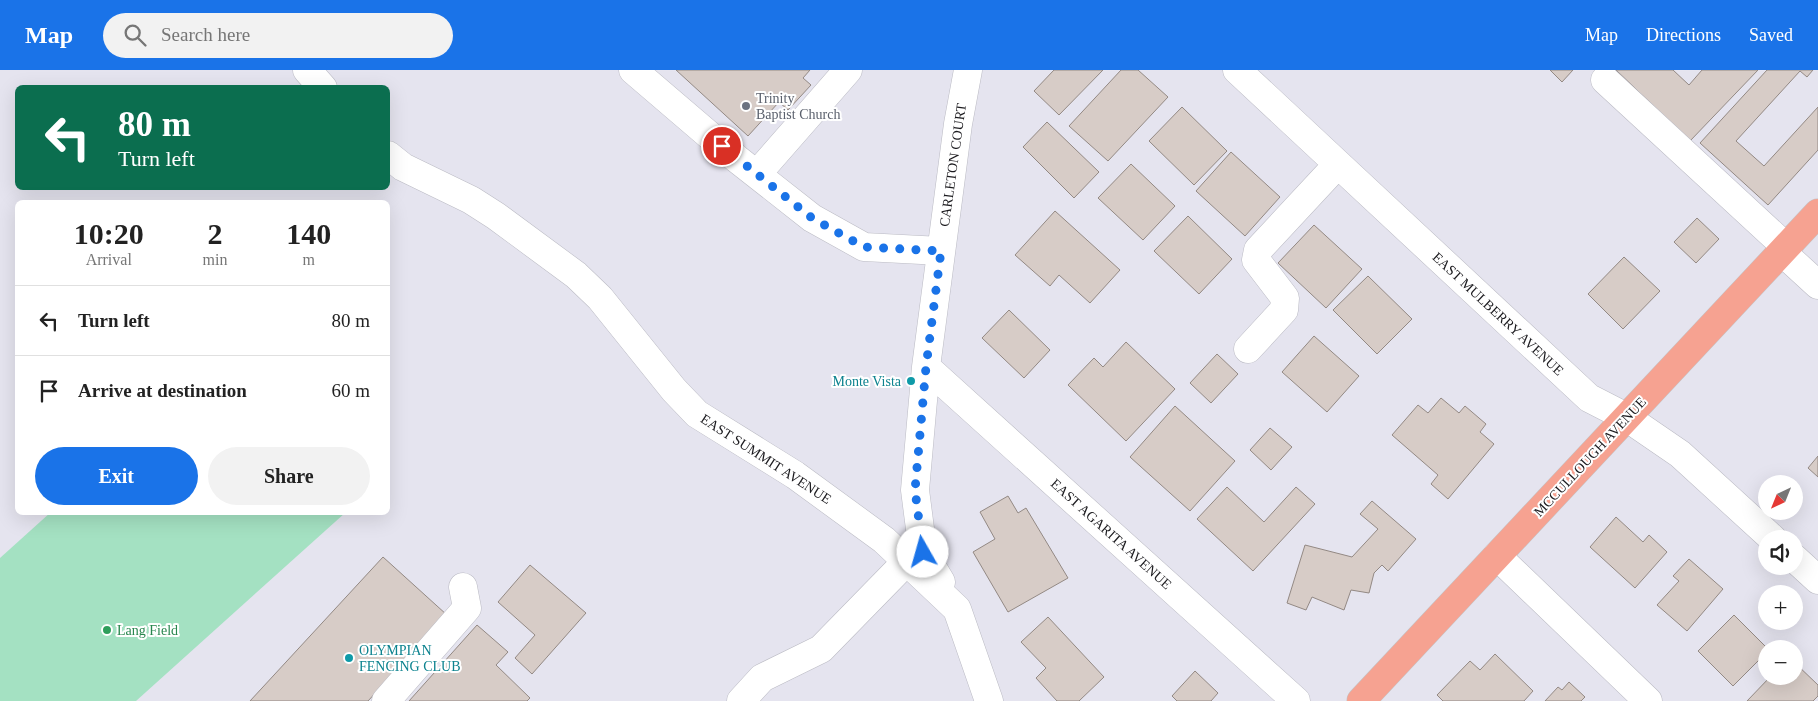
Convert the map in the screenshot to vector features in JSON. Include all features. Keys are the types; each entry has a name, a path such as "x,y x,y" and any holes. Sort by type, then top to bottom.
{"main road":[{"name":"MCCULLOUGH AVENUE","path":"1361,701 1818,213"}],"street":[{"path":"307,70 320,85"},
{"path":"633,70 812,218 864,247 941,251"},
{"path":"757,174 848,70"},
{"name":"CARLETON COURT","path":"957,609 923,552 915,490 926,367 958,124 968,70"},
{"name":"EAST MULBERRY AVENUE","path":"1237,70 1589,398 1626,417 1680,454 1763,530"},
{"path":"1605,80 1784,249 1818,285"},
{"name":"EAST SUMMIT AVENUE","path":"390,157 403,167 471,200 496,216 576,275 600,298 674,390 697,414 795,475 884,540 957,609 989,701"},
{"path":"1248,349 1284,310 1285,298 1256,260 1258,250 1338,164"},
{"name":"EAST AGARITA AVENUE","path":"926,367 1296,701"},
{"path":"1497,556 1648,701"},
{"path":"741,701 762,678 821,649 906,562"},
{"path":"1803,566 1818,580"},
{"path":"386,701 467,608 463,587"}],"green space":[{"name":"Lang Field","path":"48,515 343,515 136,701 0,701 0,558"}],"building":[{"name":"Trinity Baptist Church","path":"676,70 810,70 803,78 811,85 788,110 779,102 748,136"},
{"path":"1054,70 1103,70 1059,115 1034,91"},
{"path":"1121,70 1138,70 1168,97 1108,161 1069,126"},
{"path":"1550,70 1573,70 1562,82"},
{"path":"1616,70 1673,70 1689,85 1702,70 1758,70 1690,141"},
{"path":"1767,70 1813,70 1807,77 1800,71 1736,141 1764,166 1818,107 1818,150 1768,205 1700,143"},
{"path":"1182,107 1227,151 1194,185 1149,141"},
{"path":"1047,122 1099,172 1074,198 1023,147"},
{"path":"1231,152 1280,197 1245,236 1196,191"},
{"path":"1131,164 1175,206 1143,240 1098,198"},
{"path":"1055,211 1120,270 1090,303 1059,275 1050,286 1015,255"},
{"path":"1188,216 1232,259 1199,294 1154,251"},
{"path":"1697,218 1719,239 1696,263 1674,242"},
{"path":"1314,225 1362,269 1326,308 1278,263"},
{"path":"1624,257 1660,291 1623,329 1588,294"},
{"path":"1368,276 1412,319 1377,354 1333,310"},
{"path":"1009,310 1050,350 1024,378 982,338"},
{"path":"1314,336 1359,376 1327,412 1282,372"},
{"path":"1126,342 1175,389 1126,441 1068,385 1094,358 1103,367"},
{"path":"1217,354 1238,374 1211,403 1190,383"},
{"path":"1441,398 1459,413 1465,406 1486,424 1480,432 1494,444 1448,499 1431,484 1438,475 1392,435 1418,405 1428,413"},
{"path":"1175,406 1235,461 1190,511 1130,457"},
{"path":"1270,428 1292,447 1271,470 1250,450"},
{"path":"1818,456 1818,477 1808,468"},
{"path":"1227,487 1264,522 1296,487 1315,504 1253,571 1197,519"},
{"path":"1008,496 1018,513 1026,508 1068,578 1008,612 973,552 995,539 980,512"},
{"path":"1372,501 1416,539 1388,571 1382,565 1374,573 1369,593 1351,590 1344,610 1312,597 1306,610 1287,603 1305,545 1352,557 1378,529 1360,514"},
{"path":"1616,517 1643,542 1649,535 1667,552 1635,588 1590,547"},
{"name":"OLYMPIAN FENCING CLUB","path":"383,557 447,615 368,701 250,701"},
{"path":"1689,559 1723,589 1687,631 1657,605 1679,581 1673,576"},
{"path":"530,565 586,613 532,674 515,658 535,635 498,602"},
{"path":"1734,615 1759,640 1758,661 1733,686 1698,651"},
{"path":"1048,617 1104,677 1079,701 1057,701 1036,678 1046,668 1021,642"},
{"path":"477,625 508,652 496,665 530,698 527,701 409,701"},
{"path":"1495,654 1533,691 1524,701 1443,701 1437,695 1470,661 1480,670"},
{"path":"1195,671 1218,693 1211,701 1177,701 1172,696"},
{"path":"1803,671 1818,685 1818,696 1813,701 1747,701 1762,685 1803,685"},
{"path":"1569,682 1585,697 1581,701 1545,701 1558,687 1562,690"}],"place":[{"name":"Trinity Baptist Church","path":"746,106"},
{"name":"Monte Vista","path":"911,381"},
{"name":"Lang Field","path":"107,630"},
{"name":"OLYMPIAN FENCING CLUB","path":"349,658"}],"route":[{"path":"722,146 812,218 864,247 941,251 926,367 915,490 923,552"}]}
